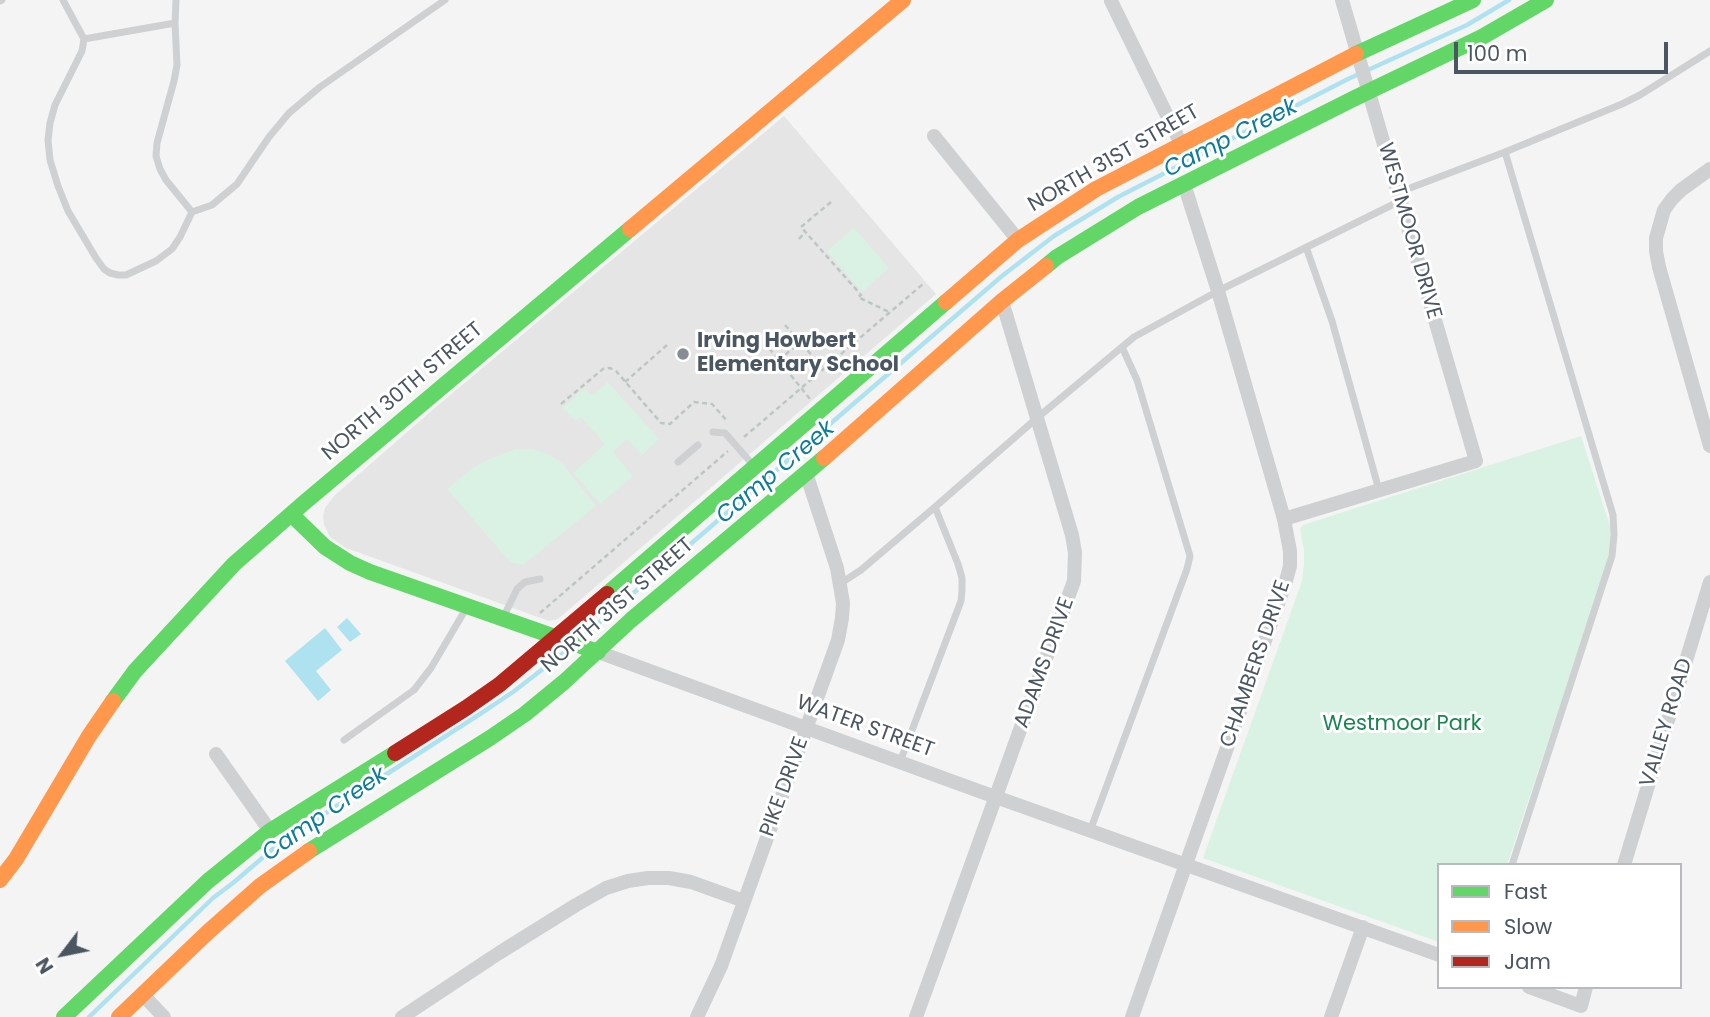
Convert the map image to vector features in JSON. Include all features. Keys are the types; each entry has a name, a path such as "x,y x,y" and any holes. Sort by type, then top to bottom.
{"main road":[{"name":"NORTH 30TH STREET","path":"0,880 28,840 89,736 135,671 234,564 903,0"},
{"name":"NORTH 31ST STREET","path":"64,1017 208,880 270,831 499,685 1018,240 1096,189 1181,144 1358,53 1473,0"},
{"name":"NORTH 31ST STREET","path":"119,1017 260,886 307,852 525,714 1040,269 1129,212 1482,37 1546,0"},
{"name":"WATER STREET","path":"291,514 325,547 370,572 598,652"}],"street":[{"name":"WESTMOOR DRIVE","path":"1342,0 1476,461 1380,490"},
{"path":"1111,1 1181,144"},
{"path":"934,136 1018,240"},
{"path":"1710,169 1672,199 1664,210 1656,238 1659,267 1710,446"},
{"name":"CHAMBERS DRIVE","path":"1132,1017 1290,566 1284,519 1184,184"},
{"name":"ADAMS DRIVE","path":"916,1017 1074,581 1072,535 1002,301"},
{"name":"PIKE DRIVE","path":"697,1017 720,966 838,639 843,603 840,583 806,472"},
{"path":"1284,519 1380,490"},
{"name":"VALLEY ROAD","path":"1625,863 1710,582"},
{"name":"WATER STREET","path":"598,652 1437,954"},
{"path":"216,754 270,831"},
{"path":"402,1017 499,953 606,888 638,880 669,878 691,881 744,901"},
{"path":"1331,1017 1363,927"},
{"path":"1534,989 1580,1006 1585,989"},
{"path":"143,995 164,1017"}],"lane":[{"path":"63,0 84,39 82,51 55,105 48,141 50,160 68,211 104,269 118,275 126,275 156,261 172,249 192,212 212,205 237,184 289,113 320,87 445,0"},
{"path":"176,0 177,65 156,156 166,180 192,212"},
{"path":"84,39 175,23"},
{"path":"840,583 860,570 1037,418 1144,331 1399,197 1622,104 1710,51"},
{"path":"1505,152 1613,515 1614,535 1612,556 1513,863"},
{"path":"1306,247 1332,321 1380,490"},
{"path":"1090,831 1190,556 1137,380 1122,347"},
{"path":"713,432 725,433 755,467"},
{"path":"678,462 698,445"},
{"path":"900,762 961,601 962,578 935,507"},
{"path":"502,619 517,589 526,582 540,579"},
{"path":"344,740 414,690 431,668 467,606"}],"path":[{"path":"831,202 816,218 801,227 861,295 858,297 890,313"},
{"path":"799,239 805,232"},
{"path":"537,616 923,284"},
{"path":"785,325 824,369"},
{"path":"764,342 811,400"},
{"path":"779,360 800,342"},
{"path":"625,382 667,345"},
{"path":"561,404 603,369 610,368 616,371 661,423 670,424 694,402 712,404 743,438"}],"shaded area":[{"name":"Irving Howbert Elementary School","path":"784,116 936,294 558,619 549,621 346,548 330,537 323,516 325,508 334,496 437,406"}],"green space":[{"path":"854,228 889,268 862,292 827,251"},
{"path":"608,382 659,439 642,455 627,439 613,452 633,476 600,504 573,473 605,444 581,417 575,421 563,408 584,388 592,396"},
{"name":"Westmoor Park","path":"1581,436 1610,526 1607,564 1508,863 1437,863 1437,941 1203,858 1302,581 1304,551 1300,529 1303,525"},
{"path":"516,449 532,449 548,454 562,463 596,506 523,565 510,562 447,489 485,461"}],"water":[{"path":"347,618 361,634 350,642 337,627"},
{"path":"325,628 342,650 316,671 331,690 318,701 285,661"}],"waterway":[{"name":"Camp Creek","path":"579,640 1002,276 1054,236 1118,197 1348,79 1467,25 1509,0"},
{"name":"Camp Creek","path":"89,1017 213,898 281,842 513,692 570,648"}],"traffic: fast":[{"path":"1356,54 1473,0"},
{"path":"1046,266 1138,207 1482,37 1546,0"},
{"path":"113,701 135,671 234,564 630,229"},
{"path":"607,594 946,302"},
{"path":"309,851 525,714 631,620 824,458"},
{"path":"291,514 325,547 370,572 598,652"},
{"path":"64,1017 208,881 270,831 395,753"}],"traffic: slow":[{"path":"630,229 903,0"},
{"path":"946,302 1018,240 1096,189 1356,54"},
{"path":"824,458 1002,301 1046,266"},
{"path":"0,880 16,859 89,736 113,701"},
{"path":"119,1017 260,886 309,851"}],"traffic: jam":[{"path":"395,753 499,685 607,594"}],"place":[{"name":"Irving Howbert Elementary School","path":"683,354"}]}
